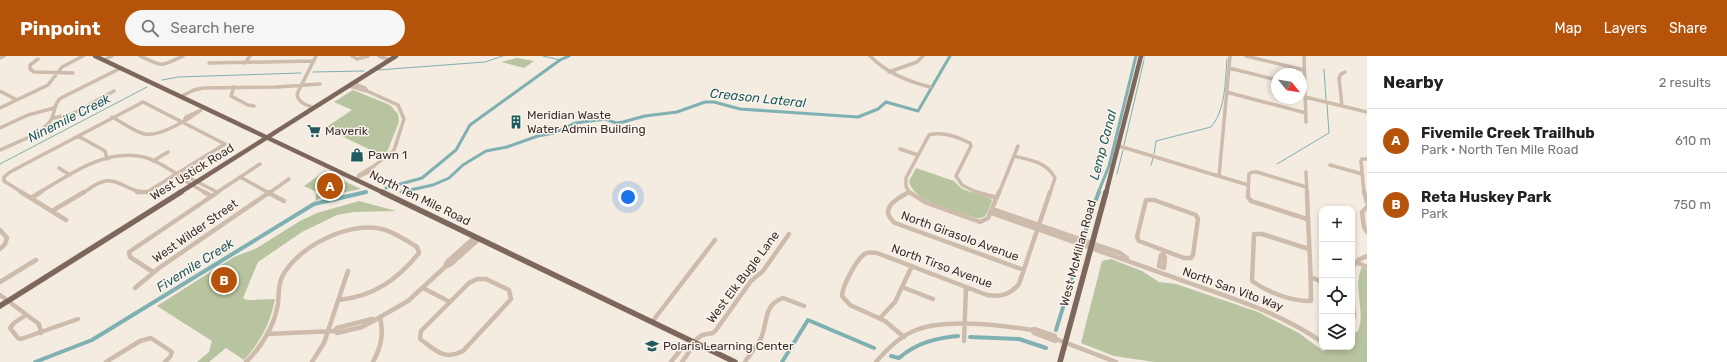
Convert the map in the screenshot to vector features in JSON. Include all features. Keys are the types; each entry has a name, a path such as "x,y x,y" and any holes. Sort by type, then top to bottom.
{"main road":[{"name":"West McMillan Road","path":"1060,362 1119,146 1140,56"},
{"name":"West Ustick Road","path":"0,306 314,108 392,57"},
{"name":"North Ten Mile Road","path":"101,58 357,178 477,238 652,322 691,343 735,362"}],"street":[{"path":"0,58 4,56"},
{"path":"0,108 48,85 66,64 82,56"},
{"path":"101,58 112,56"},
{"path":"140,56 164,65 183,56"},
{"path":"245,63 250,56"},
{"path":"314,108 298,100 297,94 316,56"},
{"path":"352,56 357,59 368,56"},
{"path":"379,56 392,57"},
{"path":"870,56 874,61 890,72 907,80 930,87"},
{"path":"890,72 917,62 924,56"},
{"path":"1219,176 1230,56"},
{"path":"1246,56 1296,68"},
{"path":"1304,56 1304,68"},
{"path":"38,59 30,66 30,69 34,72 73,73"},
{"path":"209,63 314,61"},
{"path":"54,118 54,108 57,102 64,96 121,68"},
{"path":"1229,68 1271,78"},
{"path":"1342,106 1339,78 1344,72"},
{"path":"182,96 199,89 301,86 320,84"},
{"path":"351,84 390,100 400,108 403,114 403,124 394,150 362,177 357,178"},
{"path":"234,87 230,93 231,96 254,106"},
{"path":"0,91 17,100"},
{"path":"0,150 43,128 54,118 72,114 114,91"},
{"path":"1226,92 1306,113"},
{"path":"1307,97 1367,112"},
{"path":"52,211 101,182 109,180 115,180 139,193 147,192 225,144 223,141 184,120 143,102 10,172 4,177 4,181 66,220"},
{"path":"1305,104 1306,122"},
{"path":"112,117 144,134 154,135 206,107"},
{"path":"0,128 28,115 54,108"},
{"path":"997,198 966,188 958,183 956,176 971,146 970,143 942,133 934,133 930,135 906,178 906,186 909,192 927,203 980,222 984,222 987,220 992,211 1018,146"},
{"path":"78,136 105,152 107,159"},
{"path":"1119,146 1248,185"},
{"path":"900,149 918,155"},
{"path":"153,161 168,152"},
{"path":"30,198 87,166 107,159 137,156 153,161 177,174 177,176 211,196"},
{"path":"1014,156 1042,164 1053,172 1055,178 1024,270"},
{"path":"1365,159 1360,161 1365,198 1367,202"},
{"path":"154,272 130,257 129,252 260,164"},
{"path":"1330,165 1362,174"},
{"path":"59,168 70,175"},
{"path":"1306,187 1252,172 1249,174 1248,197 1251,201 1307,219"},
{"path":"1306,172 1307,219 1311,278 1312,299 1309,302 1296,299 1254,284 1251,278 1253,236 1256,233 1309,249"},
{"path":"177,174 182,174 198,181 217,192"},
{"path":"240,177 284,201"},
{"name":"West Wilder Street","path":"135,288 154,272 289,178"},
{"name":"North Girasolo Avenue","path":"909,192 893,202 887,212 890,220 1024,270"},
{"path":"1149,200 1191,212 1196,215 1198,219 1193,255 1190,258 1163,253 1139,241 1137,237 1145,202 1149,200"},
{"path":"1367,207 1362,212 1364,227 1367,232"},
{"name":"North San Vito Way","path":"992,211 1133,262 1161,270 1267,311 1305,330 1319,340"},
{"path":"246,362 257,351 267,334 277,309 278,286 281,277 293,261 319,242 359,228 369,227 385,230 417,247 419,253 409,264 377,290 355,298 339,300"},
{"path":"0,230 7,238 5,244 0,249"},
{"name":"West Elk Bugle Lane","path":"671,362 682,348 704,333 713,333 716,330 751,281 763,271 789,234"},
{"path":"267,334 328,331 334,331 337,333 372,323 401,306 451,264 477,238"},
{"path":"652,322 715,240"},
{"name":"North Tirso Avenue","path":"880,318 848,305 842,299 842,291 862,256 867,252 877,253 991,296 1010,294 1019,284 1024,270"},
{"path":"1161,270 1159,266 1161,255 1163,253"},
{"path":"1356,262 1367,256"},
{"path":"0,282 36,260"},
{"path":"1356,262 1367,267"},
{"path":"904,337 890,324 880,318 892,307 912,266"},
{"path":"312,362 324,343 348,271"},
{"path":"477,278 486,279 509,290 512,294 511,299 461,353 445,356 420,339 421,331 450,302 477,278"},
{"path":"1311,278 1319,280"},
{"path":"902,287 933,298"},
{"path":"964,341 966,287"},
{"path":"423,288 450,302"},
{"path":"0,295 39,324 41,333"},
{"path":"745,362 761,337 766,314 775,301 780,298 787,299 804,306"},
{"path":"26,315 14,323 10,328 18,338 21,339 78,319"},
{"path":"373,362 381,346 383,338 384,328 380,317"},
{"path":"876,362 892,345 922,328 943,325 964,325 1034,329 1055,336 1056,339 1065,343 1116,362"},
{"path":"106,362 140,341 149,338 170,350 172,354 165,362"},
{"path":"682,362 689,352 691,343"}],"green space":[{"path":"517,58 534,61 524,68 501,62"},
{"path":"353,90 390,105 398,114 399,122 387,152 383,156 325,128 352,110 334,102"},
{"path":"916,168 954,181 962,189 991,199 992,201 987,214 983,217 976,218 937,205 918,195 912,188 909,181"},
{"path":"325,171 361,189 325,196 315,201 317,192 304,186"},
{"path":"359,201 396,211 354,212 337,215 302,232 258,262 243,298 247,300 275,299 264,332 260,339 244,360 226,348 209,362 197,362 209,352 212,341 157,306 234,257 257,248 300,221 317,213"},
{"path":"1111,259 1142,271 1159,282 1176,284 1258,312 1299,333 1319,348 1319,350 1323,351 1355,350 1355,333 1358,331 1361,315 1358,283 1362,267 1367,270 1367,362 1154,362 1114,356 1081,343 1102,261"}],"waterway":[{"name":"Ninemile Creek","path":"378,70 485,62 503,56"},
{"name":"Ninemile Creek","path":"543,56 560,60"},
{"path":"386,188 422,178 456,150 470,125 560,60 569,56"},
{"name":"Creason Lateral","path":"401,192 433,185 449,178 463,165 486,151 507,147 538,136 554,133 575,123 605,119 616,123 623,122 645,116 677,112 705,102 714,102 740,109 858,117 878,109 886,102 918,111 950,56"},
{"name":"Lemp Canal","path":"1098,193 1109,166 1136,56"},
{"path":"1154,154 1156,141 1211,127 1220,112 1224,94 1227,59"},
{"path":"1124,145 1144,60"},
{"path":"1324,69 1326,100"},
{"name":"Ninemile Creek","path":"313,72 364,71"},
{"name":"Ninemile Creek","path":"162,80 178,77 301,73"},
{"name":"Ninemile Creek","path":"0,164 147,87"},
{"path":"1277,164 1329,133 1327,104"},
{"path":"1117,174 1123,150"},
{"path":"1151,165 1153,158"},
{"name":"Fivemile Creek","path":"35,362 92,340 314,204 366,192 362,193"},
{"name":"Lemp Canal","path":"1084,238 1091,212 1099,192"},
{"name":"Lemp Canal","path":"1056,330 1081,249"},
{"path":"782,362 808,320 874,348"},
{"path":"891,356 899,358 912,349 927,342 958,336"},
{"path":"970,337 1019,339 1046,348"}],"place":[{"name":"Meridian Waste Water Admin Building","path":"516,122"},
{"name":"Maverik","path":"314,131"},
{"name":"Pawn 1","path":"357,155"},
{"name":"Fivemile Creek Trailhub","path":"330,186"},
{"name":"Reta Huskey Park","path":"224,280"},
{"name":"Polaris Learning Center","path":"652,346"}]}
